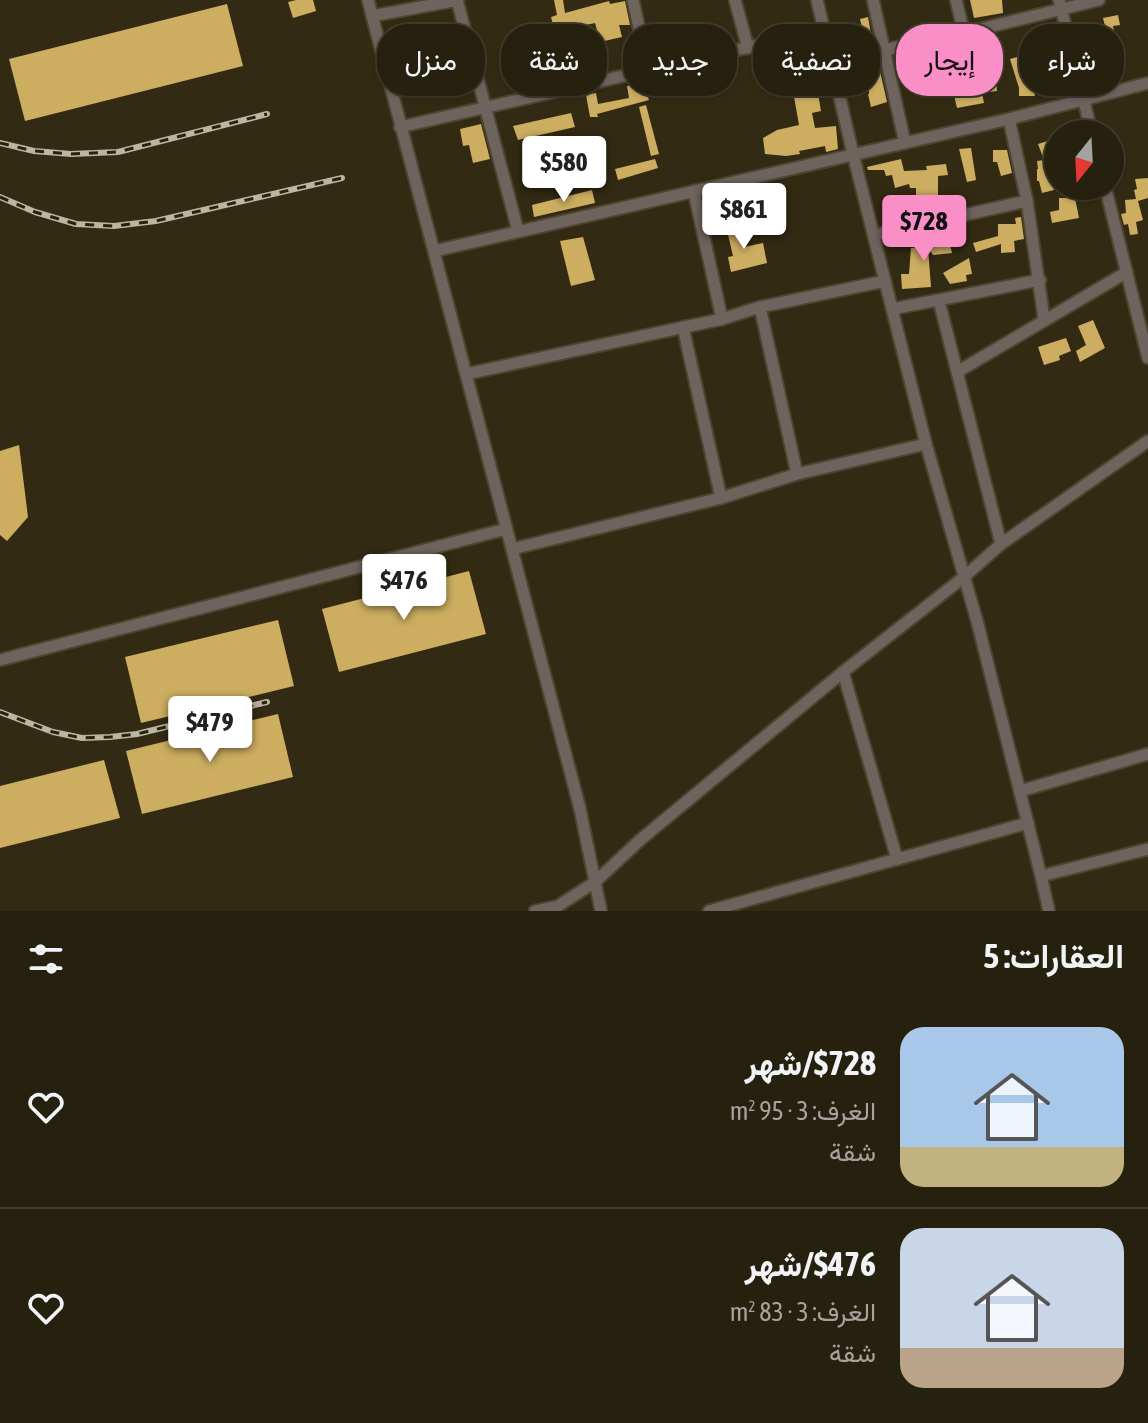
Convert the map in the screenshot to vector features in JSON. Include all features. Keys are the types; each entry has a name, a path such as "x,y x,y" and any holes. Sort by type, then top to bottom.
{"street":[{"path":"368,0 580,809 601,911"},
{"path":"372,16 458,0 518,231"},
{"path":"633,0 638,24"},
{"path":"735,0 748,48"},
{"path":"817,0 823,24"},
{"path":"873,0 905,143"},
{"path":"956,0 962,24"},
{"path":"995,24 1060,5 1099,0"},
{"path":"1060,5 1089,120"},
{"path":"737,50 753,47"},
{"path":"884,50 896,47"},
{"path":"400,127 623,75"},
{"path":"434,251 1009,119 1148,83"},
{"path":"839,96 926,444 964,577 1049,911"},
{"path":"1009,119 1027,201 1044,319"},
{"path":"694,192 722,319"},
{"path":"1109,200 1148,358"},
{"path":"874,235 1027,201"},
{"path":"957,372 1127,272"},
{"path":"892,309 1040,280"},
{"path":"466,374 885,281"},
{"path":"939,301 1001,544"},
{"path":"760,307 797,474"},
{"path":"683,327 721,498"},
{"path":"535,911 558,906 595,882 652,830 1001,544 1148,441"},
{"path":"512,549 721,498 797,474 926,444"},
{"path":"0,660 506,529"},
{"path":"843,672 897,859"},
{"path":"1020,791 1148,754"},
{"path":"709,911 1028,823"},
{"path":"1041,876 1148,849"}],"building":[{"path":"313,0 316,11 293,18 288,2"},
{"path":"554,0 563,0 565,13 609,1 610,4 625,1 630,24 619,25 622,37 607,40 607,24 553,24 551,17 557,15"},
{"path":"970,0 1002,0 1003,13 974,18"},
{"path":"227,4 243,66 25,121 9,59"},
{"path":"1118,15 1120,24 1104,24 1103,18"},
{"path":"868,17 869,24 861,24 860,19"},
{"path":"1019,57 1019,88 1010,59"},
{"path":"880,71 887,102 871,107 868,96 880,96"},
{"path":"586,96 597,96 598,104 648,96 649,100 590,117"},
{"path":"794,96 818,96 821,111 812,113 815,128 836,126 838,149 826,152 825,146 786,156 765,154 763,138 777,130 799,125"},
{"path":"954,96 983,96 984,103 957,108"},
{"path":"646,105 659,154 651,156 639,107"},
{"path":"571,113 575,127 518,140 513,126"},
{"path":"481,124 490,159 473,163 469,145 463,146 460,129"},
{"path":"593,137 602,161 575,169 572,158 590,154 584,141"},
{"path":"1044,142 1044,160 1038,144"},
{"path":"971,148 976,180 967,182 959,149"},
{"path":"993,150 1007,150 1012,173 1001,176 997,162 993,162"},
{"path":"655,159 658,168 618,180 615,169"},
{"path":"901,159 904,171 927,170 926,166 946,164 948,175 938,176 938,201 916,201 916,188 910,188 909,184 895,188 892,175 886,176 884,170 868,170 867,167"},
{"path":"1044,160 1042,193 1037,181 1037,161"},
{"path":"1148,178 1148,198 1138,201 1143,220 1136,222 1138,234 1130,235 1128,224 1124,225 1121,214 1126,213 1125,200 1136,199 1135,179"},
{"path":"592,190 595,203 534,217 532,205"},
{"path":"1059,200 1075,200 1079,218 1052,223 1050,212 1059,210"},
{"path":"1021,217 1024,239 1014,241 1015,252 1001,253 1001,244 976,252 973,243 998,236 998,224 1016,224 1015,218"},
{"path":"739,223 744,247 763,243 767,263 731,272 728,257 733,256 726,226"},
{"path":"946,228 952,253 933,255 928,248 931,287 902,289 901,274 909,274 911,248 941,245 937,230"},
{"path":"583,237 595,280 571,286 560,241"},
{"path":"969,258 972,274 966,275 967,281 950,284 943,273"},
{"path":"1093,320 1105,348 1080,362 1076,351 1086,345 1078,326"},
{"path":"1066,338 1071,351 1059,356 1060,360 1044,365 1038,347"},
{"path":"19,445 28,517 7,541 0,535 0,451"},
{"path":"469,571 486,634 339,672 322,609"},
{"path":"278,620 294,686 141,723 125,657"},
{"path":"278,714 293,777 142,814 126,751"},
{"path":"104,760 120,818 0,848 0,786"}],"railway":[{"path":"0,143 34,151 71,154 118,152 267,114"},
{"path":"0,197 35,212 76,224 114,226 156,221 342,178"},
{"path":"0,712 53,732 82,738 110,737 137,734 267,702"}]}
